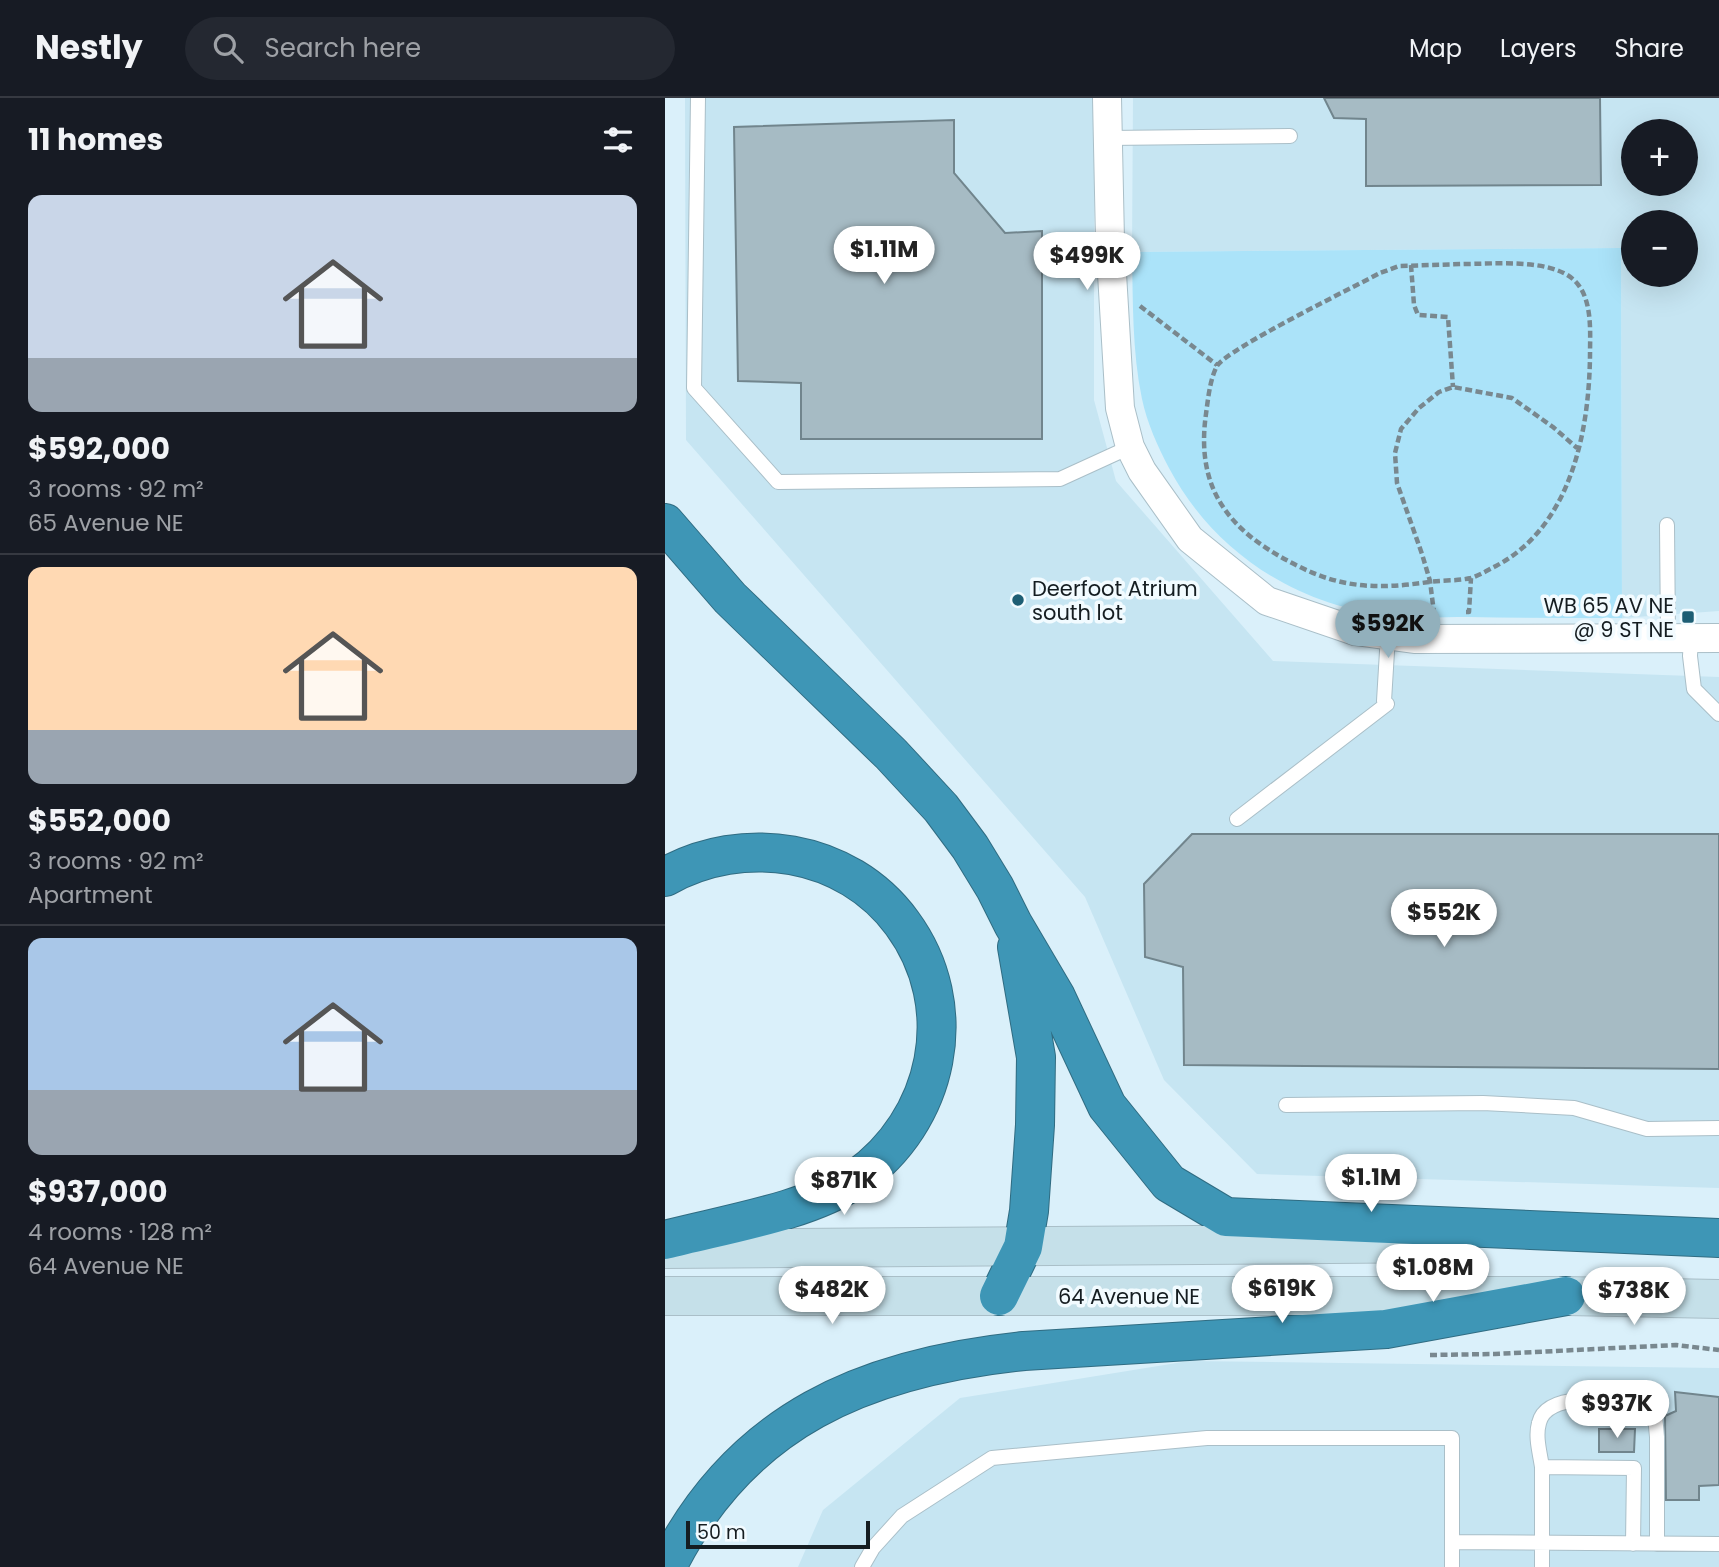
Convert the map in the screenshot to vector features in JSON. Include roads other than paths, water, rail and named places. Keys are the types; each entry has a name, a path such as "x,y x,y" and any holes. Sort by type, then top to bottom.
{"highway":[{"path":"665,523 730,598 891,754 941,808 989,878 1056,997 1107,1106 1169,1183 1226,1217 1719,1240"},
{"path":"665,877 687,865 711,857 761,851 786,853 814,860 856,880 890,908 913,940 930,981 937,1024 931,1072 923,1097 913,1118 878,1162 853,1181 784,1210 665,1240"},
{"path":"999,1296 1023,1247 1029,1211 1035,1125 1036,1057 1013,924"},
{"path":"667,1567 700,1511 740,1462 784,1427 829,1401 884,1378 930,1364 1024,1351 1386,1329 1566,1296"}],"street":[{"path":"1107,98 1112,296 1119,408 1136,459 1190,540 1267,601 1355,631 1414,639 1719,638"},
{"path":"665,1249 1719,1240"},
{"path":"1145,1296 1273,1275 1440,1274 1715,1294"},
{"name":"64 Avenue NE","path":"665,1296 1715,1294"}],"lane":[{"path":"698,98 694,388 778,482 1060,479 1136,459"},
{"path":"1107,138 1290,135"},
{"path":"1667,525 1679,639 1690,656 1694,689 1719,714"},
{"path":"1237,819 1385,703 1388,635"},
{"path":"1286,1105 1483,1103 1574,1108 1647,1129 1719,1129"},
{"path":"1542,1567 1539,1421 1546,1410 1560,1403 1602,1400 1636,1405 1655,1415 1657,1544"},
{"path":"862,1567 873,1548 902,1516 992,1458 1207,1438 1452,1438 1453,1567"},
{"path":"1542,1467 1634,1468 1633,1544"},
{"path":"1452,1542 1719,1544"}],"place":[{"name":"Deerfoot Atrium south lot","path":"1018,600"},
{"name":"WB 65 AV NE @ 9 ST NE","path":"1688,617"}]}
